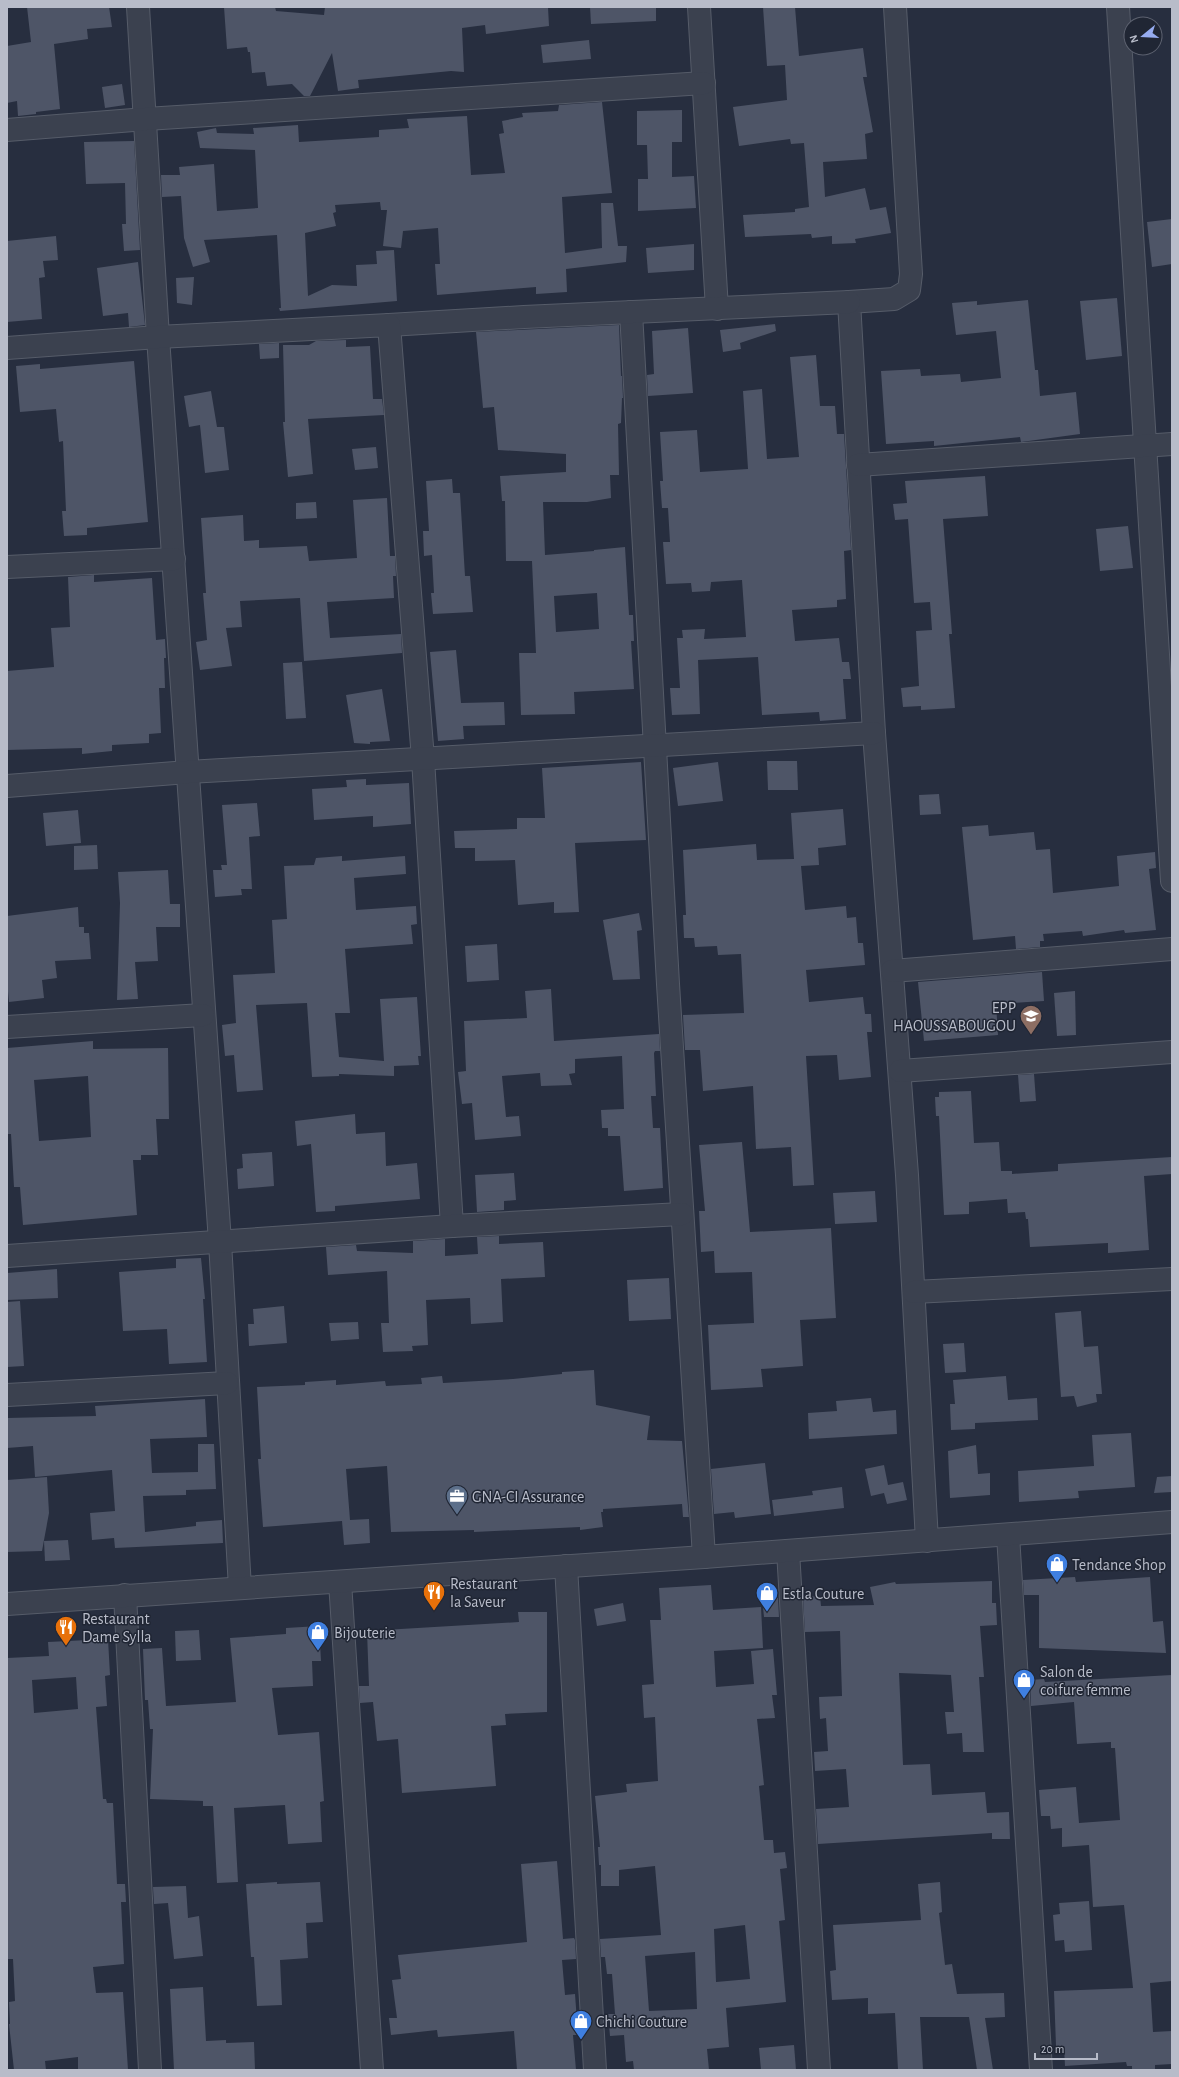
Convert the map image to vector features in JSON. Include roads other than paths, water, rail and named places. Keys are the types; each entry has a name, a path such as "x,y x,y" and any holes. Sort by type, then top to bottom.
{"street":[{"path":"138,7 146,119 158,337 220,1242 240,1588"},
{"path":"699,7 717,309"},
{"path":"7,348 158,337 894,299 909,290 911,274 895,7"},
{"path":"1118,7 1172,881"},
{"path":"7,130 146,119 704,83"},
{"path":"849,302 874,733 900,1071 914,1292 927,1541"},
{"path":"631,312 654,746 704,1557"},
{"path":"389,325 423,759 452,1226"},
{"path":"858,465 1172,444"},
{"path":"7,567 174,559"},
{"path":"7,786 188,772 874,733"},
{"path":"892,971 1172,949"},
{"path":"7,1027 204,1015"},
{"path":"900,1071 1172,1052"},
{"path":"7,1256 452,1226 682,1214"},
{"path":"914,1292 1172,1279"},
{"path":"7,1395 227,1383"},
{"path":"7,1604 704,1557 1172,1522"},
{"path":"1008,1535 1041,2070"},
{"path":"788,1551 819,2070"},
{"path":"566,1566 595,2070"},
{"path":"340,1582 372,2070"},
{"path":"125,1595 150,2070"}],"place":[{"name":"EPP HAOUSSABOUGOU","path":"1031,1036"},
{"name":"GNA-CI Assurance","path":"457,1516"},
{"name":"Tendance Shop","path":"1057,1584"},
{"name":"Restaurant la Saveur","path":"434,1612"},
{"name":"Estla Couture","path":"767,1612"},
{"name":"Restaurant Dame Sylla","path":"66,1646"},
{"name":"Bijouterie","path":"318,1652"},
{"name":"Salon de coifure femme","path":"1024,1700"},
{"name":"Chichi Couture","path":"581,2040"}]}
